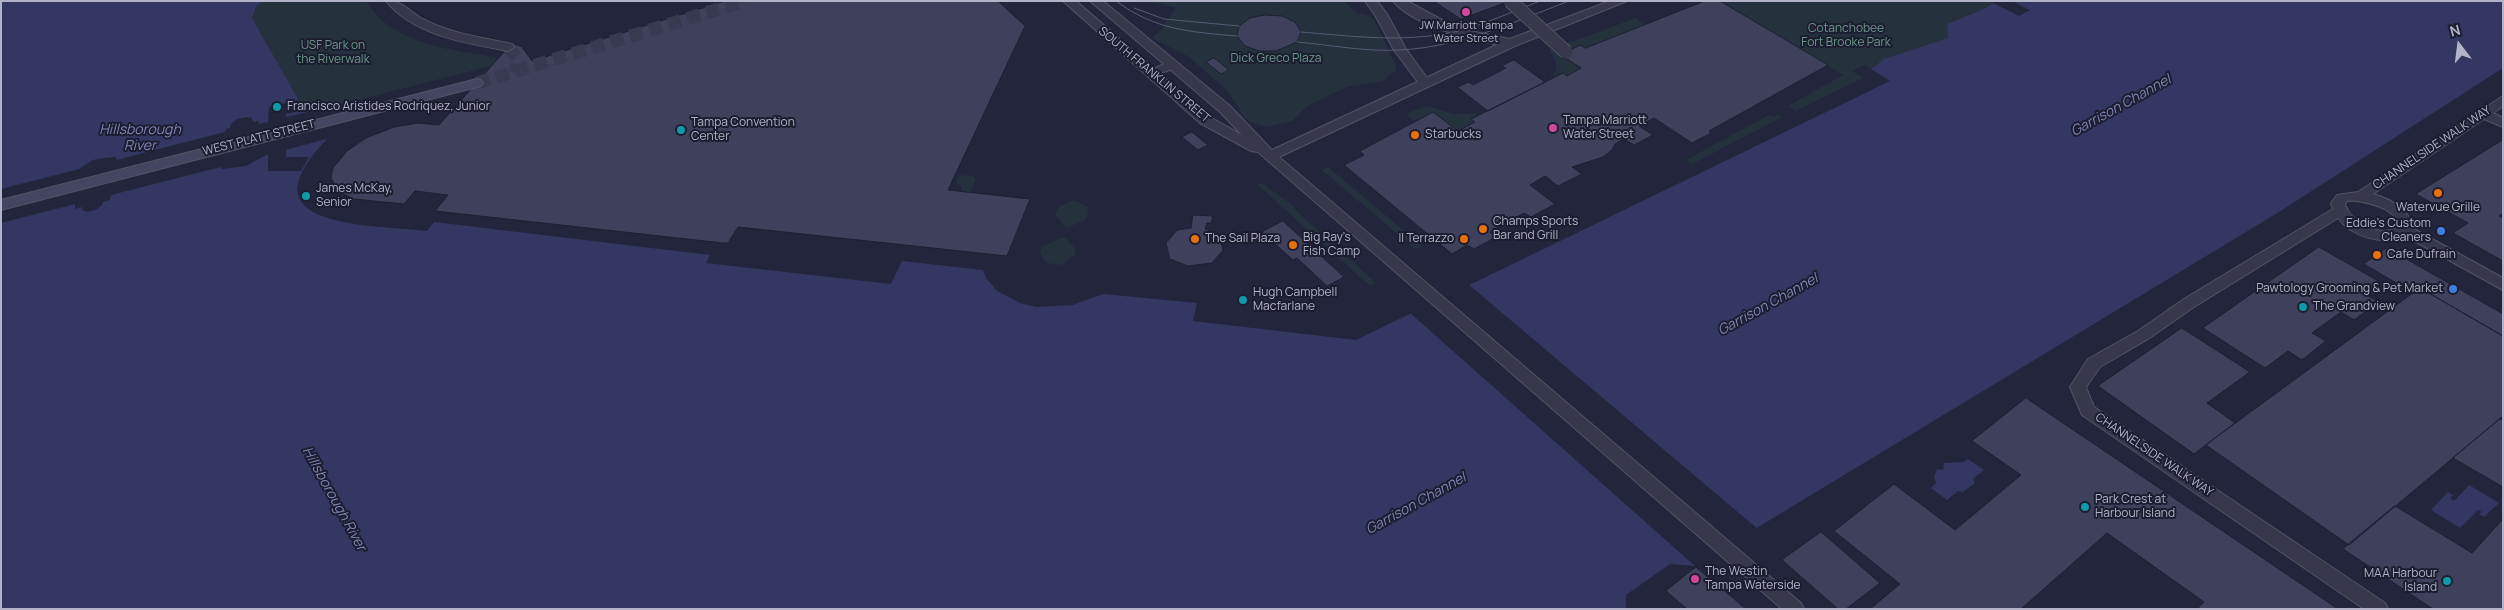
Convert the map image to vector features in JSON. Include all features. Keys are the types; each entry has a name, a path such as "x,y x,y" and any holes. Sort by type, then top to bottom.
{"main road":[{"name":"WEST PLATT STREET","path":"1,205 476,83"}],"street":[{"path":"392,1 409,17 428,26 464,38 508,47"},
{"name":"SOUTH FRANKLIN STREET","path":"1068,1 1205,120 1270,156"},
{"name":"SOUTH FRANKLIN STREET","path":"1096,1 1226,109 1270,156 1795,609"},
{"path":"1371,1 1381,14 1400,50 1424,82"},
{"path":"1399,1 1424,18 1454,32 1474,38 1512,43"},
{"path":"1510,1 1566,52"},
{"path":"1270,156 1424,82 1512,43 1621,1"},
{"path":"1150,73 1171,65"},
{"name":"CHANNELSIDE WALK WAY","path":"2378,609 2217,496 2088,411 2078,388 2094,363 2143,335 2189,303 2339,211 2338,203 2342,198 2361,196 2503,100"},
{"path":"2483,113 2503,123"},
{"path":"2361,196 2390,206 2400,214 2406,223 2405,230"},
{"path":"2339,211 2344,218 2364,230 2379,235 2394,236 2405,230"},
{"path":"2405,230 2503,285"}],"green space":[{"name":"USF Park on the Riverwalk","path":"264,1 366,1 378,16 392,28 408,36 444,48 498,58 491,66 306,113 252,18 257,5"},
{"name":"Dick Greco Plaza","path":"1145,1 1343,1 1357,13 1370,16 1374,20 1396,65 1395,71 1383,81 1347,87 1305,108 1292,121 1267,127 1250,122 1244,117 1228,91 1189,57 1152,38 1162,29 1176,7"},
{"name":"Cotanchobee Fort Brooke Park","path":"1720,1 1998,1 1947,24 1948,38 1876,64 1871,69 1865,65 1852,71 1863,78 1796,111 1788,106 1843,75"},
{"path":"1636,18 1645,25 1585,48 1580,45 1561,54 1581,68 1567,76 1553,76 1556,66 1550,51 1552,49"},
{"path":"1427,106 1454,114 1475,113 1478,115 1471,119 1475,122 1458,131 1433,112 1414,121 1406,114"},
{"path":"1769,115 1782,117 1692,164 1686,160"},
{"path":"1328,167 1422,246 1415,249 1322,170"},
{"path":"965,175 973,176 976,180 970,193 961,192 962,187 956,183 958,177"},
{"path":"1262,183 1296,208 1294,209 1376,283 1370,286 1258,185"},
{"path":"1076,201 1088,207 1087,219 1065,227 1055,215 1056,212 1063,205"},
{"path":"1060,238 1066,238 1076,250 1074,256 1062,265 1046,263 1040,253 1042,247"}],"water":[{"path":"1,1 264,1 257,5 252,18 306,113 327,139 304,169 298,190 305,206 322,216 346,223 427,231 434,222 710,255 706,263 891,284 902,261 983,270 986,278 997,291 1020,303 1036,307 1073,305 1103,294 1197,303 1193,321 1356,340 1890,81 1871,69 1884,59 1948,38 1947,24 1998,1 2503,1 2503,68 2279,212 1697,564 1647,609 1,609"},
{"path":"1968,459 1984,470 1973,479 1975,483 1963,492 1958,491 1947,500 1931,488 1936,483 1934,477 1937,469 1943,470 1944,463 1964,462"},
{"path":"2469,485 2499,503 2484,517 2479,514 2482,512 2478,510 2460,528 2431,510 2448,492 2453,495 2450,498 2454,501"}],"pier":[{"path":"2012,1 2030,10 2019,16 1991,2"},
{"path":"299,100 304,110 286,114 286,117 309,112 329,138 286,150 286,157 309,157 301,171 268,171 268,154 246,166 222,169 221,167 111,195 110,200 103,202 97,209 88,212 82,210 82,207 75,209 75,204 1,223 1,189 79,169 93,160 116,157 116,160 225,132 237,119 247,117 252,118 253,122 259,121 259,124 268,122 269,107"},
{"path":"1468,284 1759,530 1696,567 1648,609 1626,609 1626,595 1670,564 1695,566 1409,312"}],"building":[{"name":"Tampa Convention Center","path":"403,1 998,1 1025,26 948,190 1030,199 1007,256 738,227 728,243 723,243 435,211 448,195 415,191 404,204 354,199 339,192 331,178 333,168 347,151 366,138 394,127 418,123 439,125 512,43 453,31 427,20"},
{"path":"403,1 725,1 532,61 522,47 512,43 453,31 427,20"},
{"name":"JW Marriott Tampa Water Street","path":"1434,1 1510,1 1461,19"},
{"name":"Tampa Marriott Water Street","path":"1705,1 1720,1 1828,65 1709,131 1711,133 1692,143 1654,118 1639,126 1653,135 1634,145 1624,139 1615,144 1612,150 1603,157 1572,167 1582,174 1558,186 1545,176 1530,185 1555,204 1531,217 1524,213 1490,232 1496,237 1474,249 1467,245 1452,254 1344,165 1364,155 1360,151 1433,112 1458,131 1475,122 1471,119 1563,73 1567,76 1581,68 1561,55 1580,45 1585,48"},
{"name":"Dick Greco Plaza","path":"1265,15 1282,16 1295,22 1301,32 1297,42 1276,51 1259,51 1245,46 1237,36 1239,26 1250,18"},
{"path":"1214,58 1229,70 1221,74 1206,62"},
{"path":"1514,60 1545,82 1488,111 1457,87 1469,82 1473,85 1506,68 1502,66"},
{"path":"1192,132 1208,145 1198,150 1182,137"},
{"path":"2503,140 2503,213 2499,216 2503,218 2503,261 2453,233 2468,223 2416,194"},
{"name":"The Sail Plaza","path":"1193,215 1213,216 1211,223 1207,223 1205,229 1219,235 1223,250 1212,263 1188,266 1170,259 1166,243 1177,230 1191,228"},
{"name":"Big Ray's Fish Camp","path":"1283,221 1344,277 1327,286 1297,258 1293,260 1262,232"},
{"name":"The Grandview","path":"2319,247 2380,282 2365,294 2379,302 2354,320 2341,312 2312,333 2326,341 2302,360 2288,351 2265,368 2203,328"},
{"path":"2387,248 2503,314 2503,336 2420,288 2413,293 2364,264"},
{"path":"2420,288 2503,336 2503,416 2349,545 2206,445"},
{"path":"2182,328 2250,372 2207,403 2235,423 2194,454 2098,386"},
{"name":"Park Crest at Harbour Island","path":"2026,398 2338,609 2197,609 2204,602 2107,533 2021,609 1870,609 1900,584 1834,531 1894,484 1955,530 2021,475 1972,441"},
{"path":"2500,419 2503,420 2503,487 2453,458"},
{"name":"MAA Harbour Island","path":"2395,506 2472,553 2503,519 2503,609 2433,609 2343,549"},
{"path":"1821,532 1880,583 1846,609 1838,609 1782,560"},
{"name":"The Westin Tampa Waterside","path":"1696,567 1746,609 1687,609 1666,591"}],"tunnel":[{"path":"477,83 745,1"},
{"path":"508,47 517,58 515,72"}],"tram line":[{"path":"1116,1 1130,11 1159,24 1188,31 1237,36"},
{"path":"1301,32 1377,38 1435,35 1476,26 1540,1"},
{"path":"1297,42 1374,50 1422,48 1465,39 1569,1"},
{"path":"1134,8 1164,19 1239,26"}],"place":[{"name":"JW Marriott Tampa Water Street","path":"1466,12"},
{"name":"Francisco Aristides Rodriquez, Junior","path":"277,107"},
{"name":"Tampa Marriott Water Street","path":"1553,128"},
{"name":"Tampa Convention Center","path":"681,130"},
{"name":"Starbucks","path":"1415,135"},
{"name":"Watervue Grille","path":"2438,193"},
{"name":"James McKay, Senior","path":"306,196"},
{"name":"Champs Sports Bar and Grill","path":"1483,229"},
{"name":"Eddie's Custom Cleaners","path":"2441,231"},
{"name":"The Sail Plaza","path":"1195,239"},
{"name":"Il Terrazzo","path":"1464,239"},
{"name":"Big Ray's Fish Camp","path":"1293,245"},
{"name":"Cafe Dufrain","path":"2377,255"},
{"name":"Pawtology Grooming & Pet Market","path":"2453,289"},
{"name":"Hugh Campbell Macfarlane","path":"1243,300"},
{"name":"The Grandview","path":"2303,307"},
{"name":"Park Crest at Harbour Island","path":"2085,507"},
{"name":"The Westin Tampa Waterside","path":"1695,579"},
{"name":"MAA Harbour Island","path":"2447,581"}],"water label":[{"name":"Garrison Channel","path":"2121,106"},
{"name":"Hillsborough River","path":"140,138"},
{"name":"Garrison Channel","path":"1768,305"},
{"name":"Hillsborough River","path":"334,499"},
{"name":"Garrison Channel","path":"1416,504"}]}
